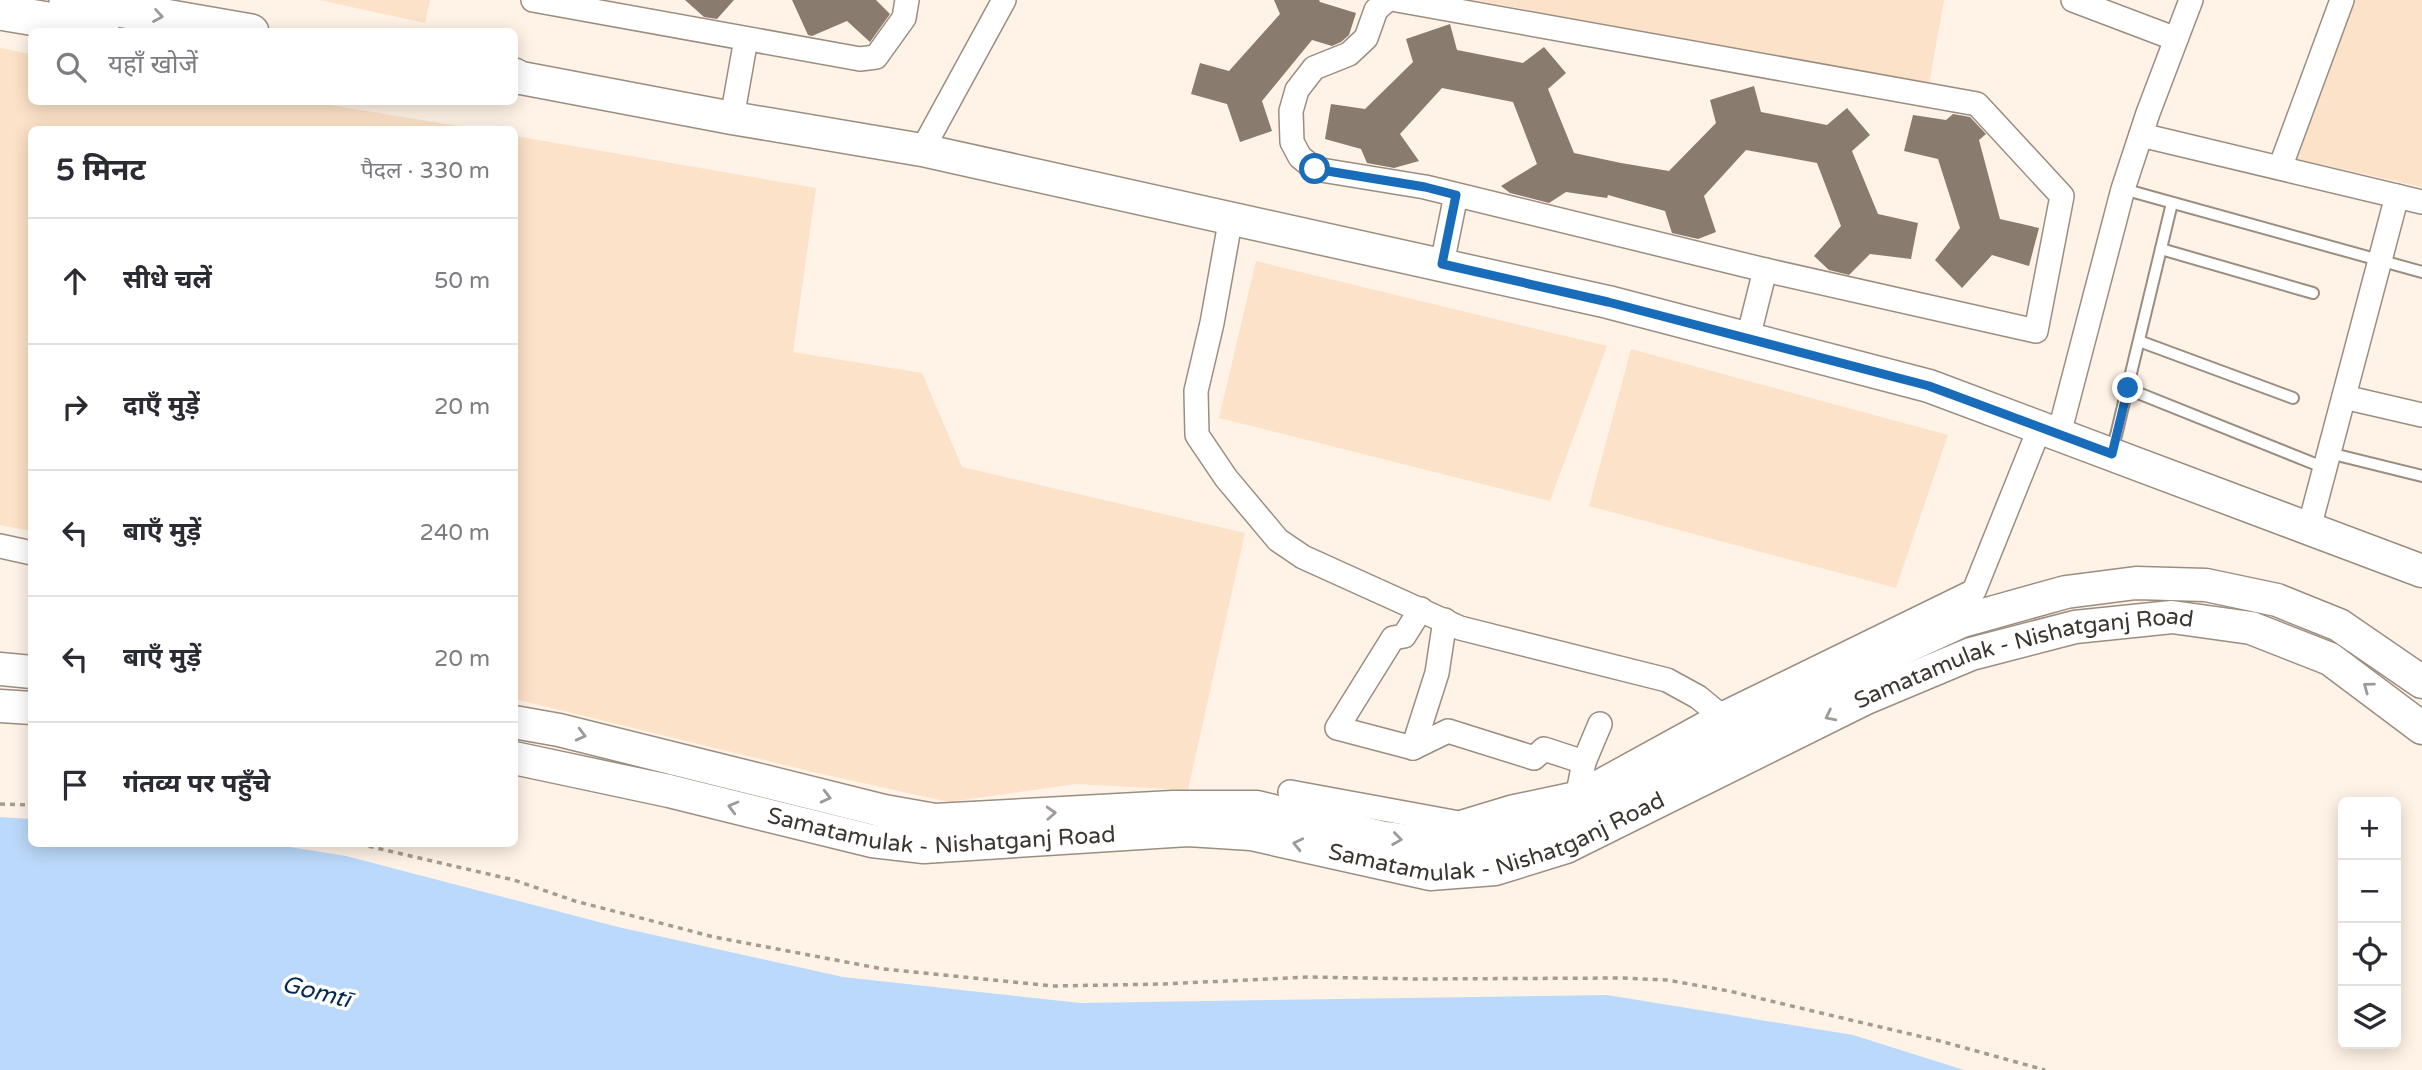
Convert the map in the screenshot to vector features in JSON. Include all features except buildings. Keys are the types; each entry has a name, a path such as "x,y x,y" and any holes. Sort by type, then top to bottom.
{"main road":[{"path":"0,12 95,9 224,28"}],"street":[{"path":"533,0 860,59 876,57 904,18 907,0"},
{"path":"922,150 1004,0"},
{"path":"1387,0 1376,10 1366,38 1349,54 1314,68 1297,90 1291,111 1292,142 1300,157 1315,169 1425,187 1765,270 2036,331 2062,196 1977,104 1397,0"},
{"path":"2073,0 2176,38"},
{"path":"1290,792 1460,823 1512,807 1578,793 1720,715 1974,591 2050,431 2123,189 2191,0"},
{"path":"2280,168 2342,0"},
{"path":"732,118 746,38"},
{"path":"518,78 922,150 1442,264 1748,338 1929,386 2422,570"},
{"path":"2141,135 2422,202"},
{"path":"1442,264 1456,195"},
{"path":"2309,528 2397,196"},
{"path":"1231,217 1212,323 1196,391 1197,435 1226,478 1278,540 1303,557 1460,628 1667,680 1698,697 1720,715"},
{"path":"1748,338 1765,270"},
{"path":"2344,397 2422,415"},
{"path":"0,546 28,552"},
{"name":"Samatamulak - Nishatganj Road","path":"518,723 559,730 884,811 935,820 1173,807 1257,807 1384,838 1449,846 1490,840 1546,825 1640,785 1834,680 1962,621 2066,592 2136,583 2206,585 2277,600 2339,625 2422,682"},
{"path":"1421,610 1404,636 1393,638 1337,727 1413,748 1448,731 1534,758 1544,749 1584,762"},
{"name":"Samatamulak - Nishatganj Road","path":"518,759 669,791 872,841 924,847 1188,830 1251,834 1430,874 1495,869 1566,847 1866,698 1971,654 2075,627 2172,617 2251,628 2330,659 2422,728"},
{"path":"1413,748 1437,673 1445,621"},
{"path":"0,669 28,672"},
{"path":"0,706 28,708"},
{"path":"1578,793 1584,762 1600,724"}],"lane":[{"path":"2123,189 2422,272"},
{"path":"2112,454 2172,203"},
{"path":"2161,249 2313,293"},
{"path":"2139,341 2293,398"},
{"path":"2128,388 2327,460 2422,476"}],"path":[{"path":"0,804 28,805"},
{"path":"372,847 514,880 575,901 714,937 883,970 1052,986 1308,977 1667,980 1729,991 1861,1022 2045,1070"}],"shaded area":[{"path":"319,0 430,0 425,23"},
{"path":"1474,0 1944,0 1929,84"},
{"path":"2355,0 2422,0 2422,187 2297,159"},
{"path":"0,48 28,53 28,105 330,105 458,126 28,126 28,530 0,525"},
{"path":"518,137 816,188 793,352 922,373 962,467 1245,533 1188,790 1076,784 949,802 813,772 518,700"},
{"path":"1256,261 1607,346 1550,501 1219,418"},
{"path":"1631,349 1948,435 1896,588 1589,506"}],"water":[{"name":"Gomtī","path":"0,817 28,819 28,847 290,847 346,856 618,927 843,977 1080,1003 1607,995 1853,1035 1964,1070 0,1070"}],"route":[{"path":"1315,169 1425,187 1456,195 1442,264 1608,302 1929,386 2112,454 2128,388"}]}
